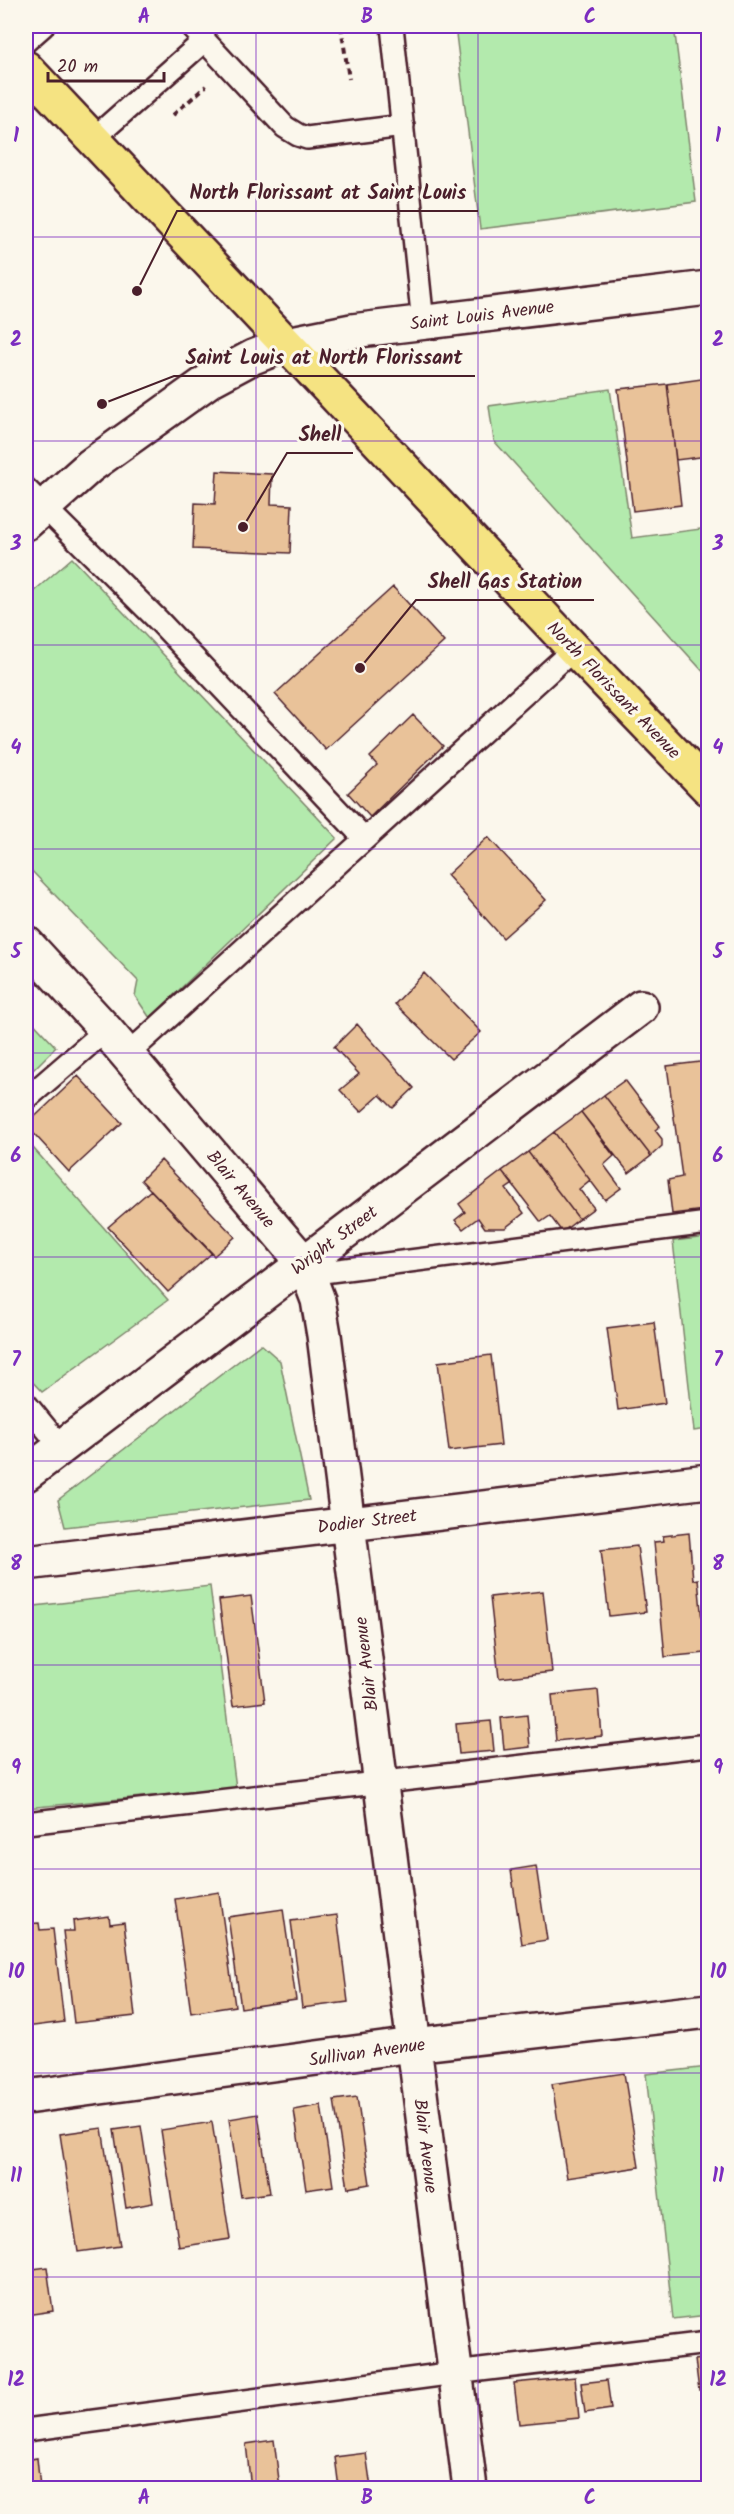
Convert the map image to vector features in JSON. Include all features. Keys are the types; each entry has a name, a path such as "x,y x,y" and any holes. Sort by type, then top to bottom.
{"main road":[{"name":"North Florissant Avenue","path":"26,68 708,788"}],"street":[{"name":"Saint Louis Avenue","path":"31,507 210,380 253,357 287,344 316,337 708,288"},
{"name":"Blair Avenue","path":"26,943 106,1030 306,1268 318,1300 350,1523 413,2046 470,2488"},
{"name":"Wright Street","path":"26,1474 306,1268 642,1006"},
{"name":"Dodier Street","path":"26,1563 708,1481"},
{"name":"Sullivan Avenue","path":"26,2097 413,2046 708,2011"}],"lane":[{"path":"26,41 43,26"},
{"path":"392,26 423,323"},
{"path":"93,139 198,33 285,127 298,135 307,138 403,126"},
{"path":"31,507 158,620 364,838"},
{"path":"127,1055 574,649"},
{"path":"26,1099 106,1030"},
{"path":"306,1268 708,1223"},
{"path":"26,1404 61,1447"},
{"path":"26,1823 708,1745"},
{"path":"26,2430 455,2373 708,2343"}],"path":[{"path":"341,26 349,79"}],"green space":[{"path":"455,26 674,26 696,202 480,229"},
{"path":"610,389 632,538 708,528 708,677 494,441 489,406"},
{"path":"72,558 337,838 150,1018 135,996 138,981 26,865 26,598"},
{"path":"26,1015 56,1047 26,1077"},
{"path":"26,1140 168,1300 42,1392 26,1375"},
{"path":"708,1237 708,1429 694,1431 673,1241"},
{"path":"261,1344 280,1361 309,1500 65,1527 58,1500"},
{"path":"210,1586 236,1788 26,1808 26,1607"},
{"path":"708,2067 708,2315 673,2319 646,2074"}],"building":[{"path":"708,378 708,456 676,460 667,384"},
{"path":"667,384 681,505 633,511 618,389"},
{"path":"217,471 272,474 271,504 292,505 290,553 193,549 195,503 215,504"},
{"path":"393,587 444,642 326,750 275,694"},
{"path":"413,715 443,746 370,817 348,793 377,765 370,757"},
{"path":"488,837 546,900 503,938 447,875"},
{"path":"424,973 481,1032 451,1059 395,1004"},
{"path":"357,1024 414,1088 393,1108 380,1095 361,1112 340,1090 359,1074 334,1047"},
{"path":"708,1061 708,1175 700,1176 704,1210 672,1214 668,1180 682,1177 667,1066"},
{"path":"78,1076 122,1123 69,1172 26,1125"},
{"path":"625,1080 660,1126 655,1130 662,1139 662,1146 651,1156 604,1095"},
{"path":"604,1095 651,1156 629,1173 581,1112"},
{"path":"581,1112 614,1156 604,1165 621,1188 605,1200 554,1132"},
{"path":"554,1132 590,1180 579,1189 594,1208 579,1219 528,1152"},
{"path":"528,1152 579,1219 562,1232 550,1216 541,1222 502,1171"},
{"path":"161,1160 235,1237 214,1256 141,1180"},
{"path":"502,1171 513,1184 506,1189 524,1213 505,1228 485,1228 478,1218 463,1229 455,1220 465,1212 459,1204"},
{"path":"151,1190 212,1253 168,1292 108,1227"},
{"path":"654,1322 665,1403 618,1410 607,1328"},
{"path":"491,1355 501,1445 449,1451 438,1362"},
{"path":"689,1533 693,1580 698,1579 705,1653 665,1657 654,1542 664,1541 663,1536"},
{"path":"704,1534 708,1534 708,1572"},
{"path":"637,1546 646,1612 609,1616 601,1550"},
{"path":"543,1591 552,1672 499,1678 490,1597"},
{"path":"251,1596 265,1702 233,1706 219,1600"},
{"path":"598,1690 602,1736 556,1741 552,1695"},
{"path":"527,1715 530,1747 504,1750 501,1718"},
{"path":"491,1721 494,1751 459,1754 456,1724"},
{"path":"536,1866 547,1940 522,1944 511,1870"},
{"path":"219,1892 235,2006 191,2013 175,1899"},
{"path":"283,1909 296,2000 241,2008 228,1917"},
{"path":"337,1915 348,2002 302,2008 291,1921"},
{"path":"109,1916 110,1924 124,1922 135,2016 74,2023 63,1931 74,1931 73,1921"},
{"path":"39,1923 40,1930 53,1929 64,2022 26,2027 26,1924"},
{"path":"624,2073 639,2167 567,2178 552,2084"},
{"path":"357,2097 370,2184 348,2188 334,2100"},
{"path":"321,2105 333,2186 306,2190 294,2110"},
{"path":"258,2114 270,2193 241,2197 229,2119"},
{"path":"212,2122 230,2239 179,2247 161,2130"},
{"path":"141,2126 153,2203 126,2208 114,2130"},
{"path":"102,2128 120,2246 78,2252 60,2134"},
{"path":"47,2267 53,2311 26,2315 26,2270"},
{"path":"708,2358 708,2388 699,2390 695,2360"},
{"path":"575,2377 579,2418 519,2424 514,2383"},
{"path":"607,2380 611,2409 585,2413 581,2383"},
{"path":"274,2440 280,2488 251,2488 246,2444"},
{"path":"366,2453 371,2488 339,2488 335,2457"},
{"path":"37,2458 40,2488 26,2488 26,2460"}],"place":[{"name":"North Florissant at Saint Louis","path":"137,291"},
{"name":"Saint Louis at North Florissant","path":"102,404"},
{"name":"Shell","path":"243,527"},
{"name":"Shell Gas Station","path":"360,668"}]}
